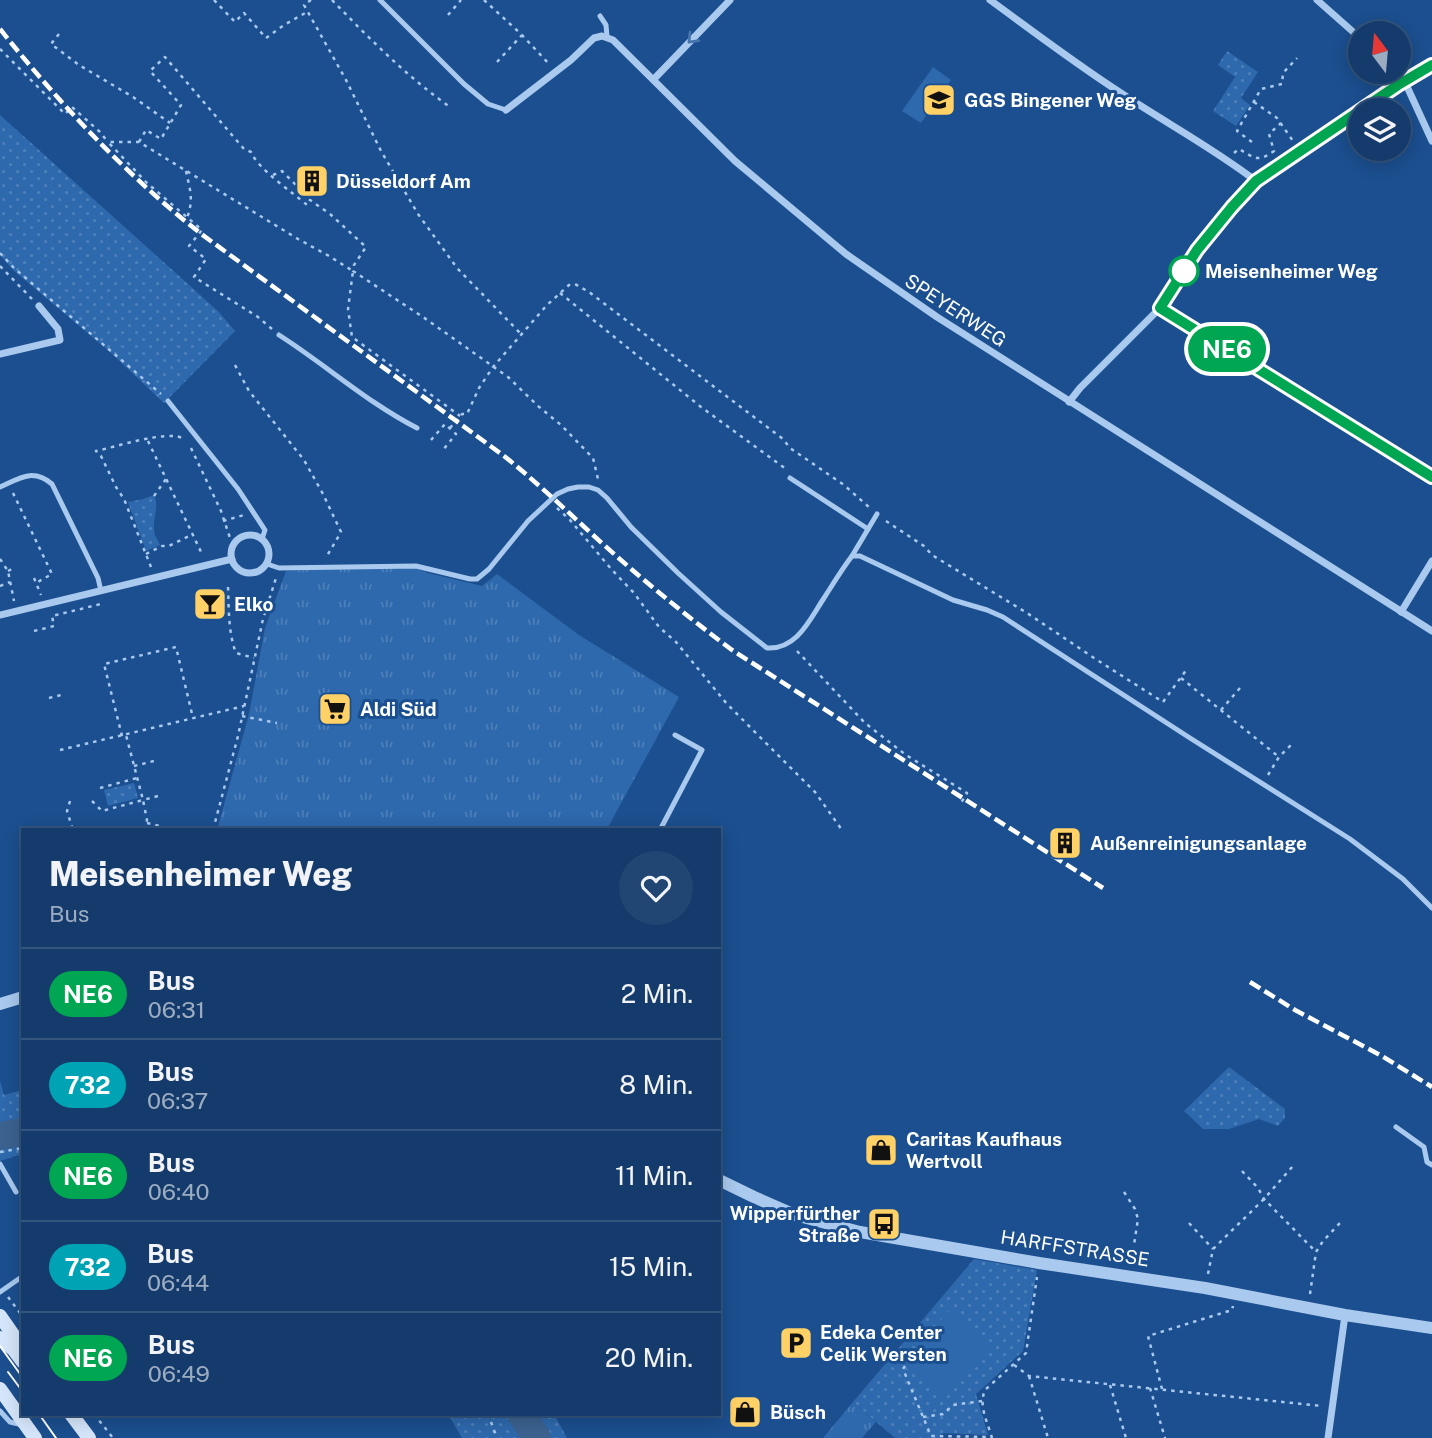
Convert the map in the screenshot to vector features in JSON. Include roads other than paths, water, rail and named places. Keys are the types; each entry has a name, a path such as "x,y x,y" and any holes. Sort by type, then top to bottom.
{"main road":[{"path":"0,1316 21,1346"},
{"path":"0,1338 21,1359"},
{"path":"0,1389 30,1432"},
{"path":"72,1416 89,1438"}],"street":[{"path":"654,79 730,0"},
{"path":"990,0 1110,86 1256,181"},
{"path":"1317,0 1348,27"},
{"path":"506,110 571,60 594,38 607,37"},
{"name":"SPEYERWEG","path":"607,37 654,79 735,161 846,254 937,317 1069,402 1432,631"},
{"path":"1411,77 1432,65"},
{"path":"1069,402 1160,308 1197,250 1256,181 1398,84"},
{"path":"1402,84 1432,141"},
{"path":"0,354 60,340 58,329 39,306"},
{"path":"1160,308 1432,477"},
{"path":"255,536 262,539 269,553 267,564 261,570 246,573 235,566 232,552 242,537 255,536"},
{"path":"0,615 232,559"},
{"path":"1401,612 1432,561"},
{"path":"0,1004 21,998"},
{"name":"HARFFSTRASSE","path":"721,1181 785,1210 860,1232 1432,1328"},
{"path":"1328,1438 1345,1315"}],"lane":[{"path":"380,0 464,84 488,104 506,110"},
{"path":"600,16 606,25 607,37"},
{"path":"279,335 398,418 417,428"},
{"path":"168,401 238,489 265,530 262,539"},
{"path":"0,488 28,475 37,475 52,484 98,578 101,591"},
{"path":"790,478 868,529"},
{"path":"267,564 279,568 416,566 477,579 550,500 578,486 598,489 668,564 721,612 767,648 775,648 797,636 808,625 877,514"},
{"path":"852,556 860,556 953,600 1003,617 1350,839 1403,879 1432,908"},
{"path":"661,828 702,750 675,735"},
{"path":"1396,1127 1424,1147 1427,1162 1432,1165"},
{"path":"1424,1147 1432,1144"},
{"path":"0,1164 16,1192"},
{"path":"1,1291 21,1277"},
{"path":"0,1412 10,1422 30,1432"}],"waterway":[{"path":"0,1136 21,1132"},
{"path":"522,1416 537,1438"}],"tram line":[{"path":"0,1346 21,1375"},
{"path":"8,1372 21,1389"},
{"path":"40,1416 56,1438"}],"railway":[{"path":"0,29 94,137 145,187 200,233 504,456 699,625 732,650 1103,888"},
{"path":"1250,982 1432,1087"}],"place":[{"name":"GGS Bingener Weg","path":"939,100"},
{"name":"Düsseldorf Am","path":"312,181"},
{"name":"Meisenheimer Weg","path":"1184,271"},
{"name":"Elko","path":"210,604"},
{"name":"Aldi Süd","path":"335,709"},
{"name":"Außenreinigungsanlage","path":"1065,843"},
{"name":"Caritas Kaufhaus Wertvoll","path":"881,1150"},
{"name":"Wipperfürther Straße","path":"884,1224"},
{"name":"Edeka Center Celik Wersten","path":"796,1343"},
{"name":"Büsch","path":"745,1412"}]}
